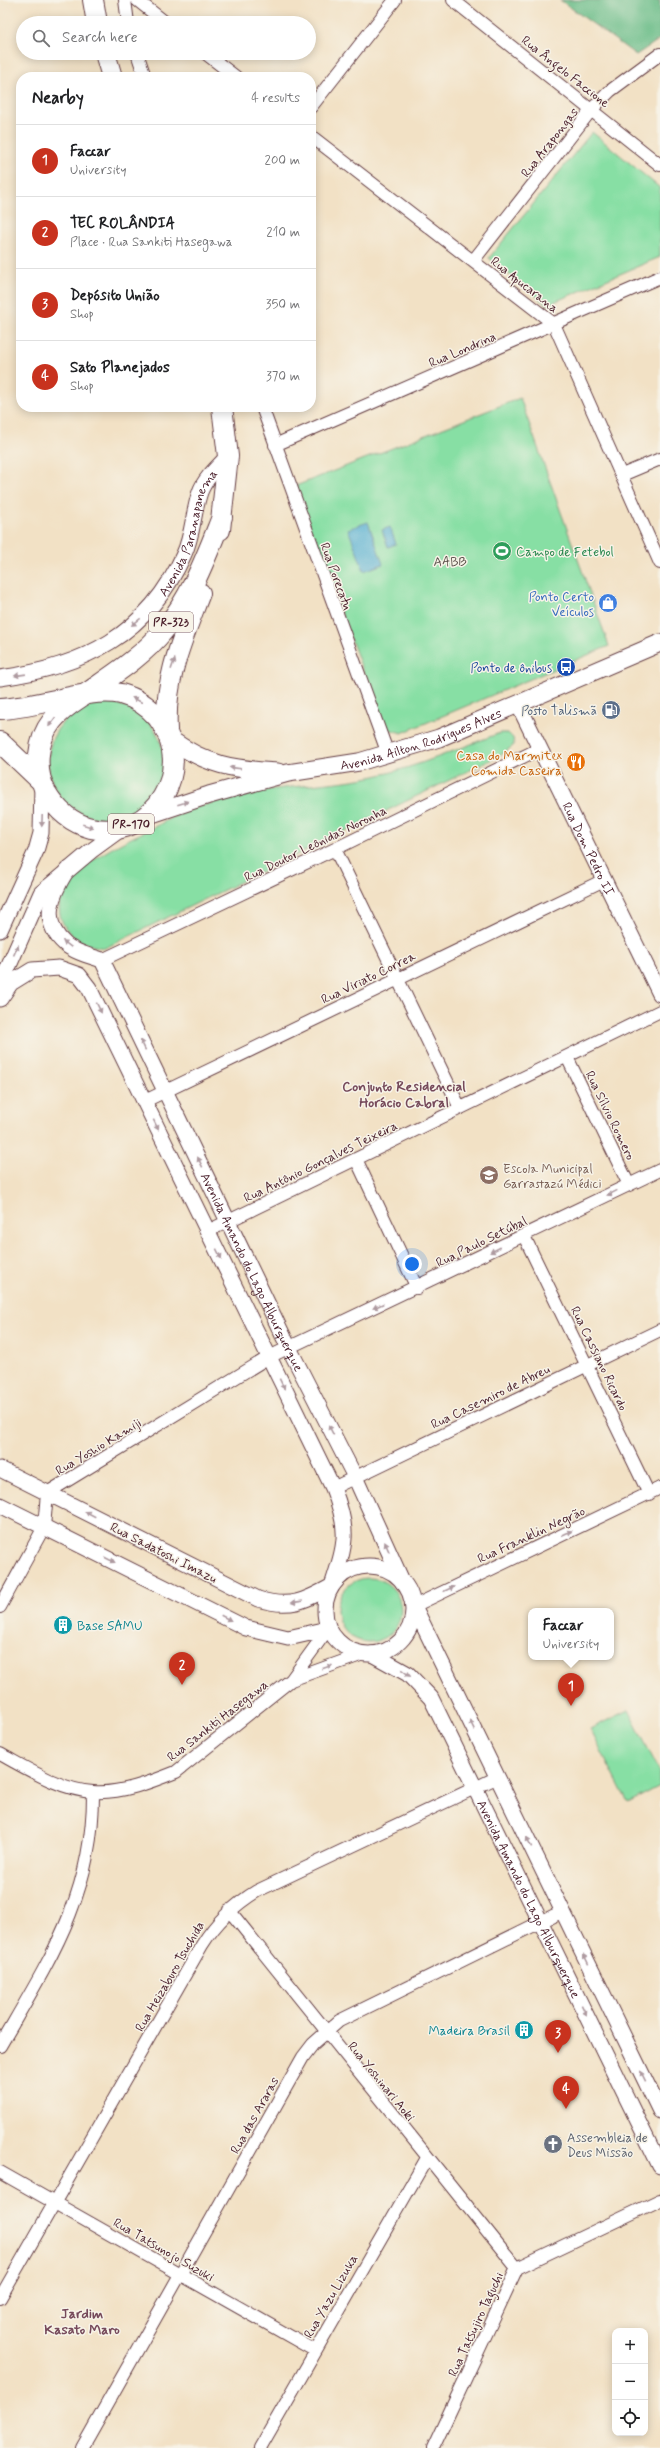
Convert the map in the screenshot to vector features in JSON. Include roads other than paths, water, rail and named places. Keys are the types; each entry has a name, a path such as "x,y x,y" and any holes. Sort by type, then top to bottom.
{"highway":[{"path":"93,0 96,16"},
{"path":"107,60 111,72"},
{"name":"PR-323","path":"169,735 166,710 171,671 216,553 222,517 228,456 223,412"},
{"name":"PR-323","path":"81,696 127,665 171,621 190,593 222,517"},
{"name":"PR-170","path":"0,708 14,708 108,692 132,698 147,706 169,735 174,760 172,778 162,799 146,816 126,826 103,829 91,828 73,820 53,803 42,782 0,742"},
{"name":"PR-170","path":"42,782 39,755 43,738 52,721 66,707 81,696"}],"main road":[{"name":"Avenida Ailton Rodrigues Alves","path":"288,773 337,767 388,754 439,738 660,643"},
{"path":"169,735 193,754 214,764 288,773"},
{"path":"146,816 209,795 288,773"}],"street":[{"path":"125,0 127,16"},
{"path":"137,0 157,16"},
{"path":"316,100 395,0"},
{"name":"Rua Ângelo Faccione","path":"453,0 592,109 660,165"},
{"name":"Rua Arapongas","path":"473,260 592,109 610,91 660,54"},
{"path":"139,60 143,72"},
{"path":"214,60 230,72"},
{"name":"Rua Apucarana","path":"316,140 554,324 660,563"},
{"name":"Rua Londrina","path":"275,445 660,277"},
{"name":"Rua Porecatu","path":"264,412 388,754"},
{"name":"Avenida Paranapanema","path":"0,678 32,674 81,658 111,642 142,618 166,587 185,553 200,491 208,477 228,456"},
{"path":"622,475 660,458"},
{"name":"Rua Dom Pedro II","path":"518,704 660,994"},
{"name":"Rua Doutor Leônidas Noronha","path":"102,960 335,849 539,749"},
{"path":"2,925 36,851 42,826 42,782"},
{"path":"0,986 42,893 67,870 126,826"},
{"path":"335,849 460,1108"},
{"path":"67,870 53,893 51,903 52,928 65,944 102,960"},
{"name":"Rua Viriato Correa","path":"145,1101 398,977 604,880"},
{"name":"Avenida Amando do Lago Alburquerque","path":"102,960 289,1348 355,1477 403,1583"},
{"name":"Avenida Amando do Lago Alburquerque","path":"0,999 11,983 32,970 59,968 79,975 89,988 333,1488 343,1514 345,1534 342,1556 332,1586"},
{"name":"Rua Antônio Gonçalves Teixeira","path":"208,1231 660,1011"},
{"name":"Rua Sílvio Romero","path":"567,1057 629,1185"},
{"path":"356,1159 417,1288"},
{"name":"Rua Paulo Setúbal","path":"269,1357 417,1288 660,1170"},
{"name":"Rua Cassiano Ricardo","path":"524,1236 588,1365 654,1491"},
{"name":"Rua Casemiro de Abreu","path":"333,1488 660,1330"},
{"name":"Rua Yoshio Kamiji","path":"47,1493 269,1357"},
{"name":"Rua Sadatoshi Imazu","path":"0,1469 258,1599 272,1603 303,1602 332,1586"},
{"name":"Rua Franklin Negrão","path":"414,1606 654,1491"},
{"path":"0,1606 44,1527 47,1493"},
{"path":"0,1505 246,1628 288,1638 328,1629"},
{"path":"371,1566 389,1571 403,1583 414,1606 410,1625 402,1640 388,1650 368,1654 343,1646 328,1629 325,1620 325,1602 332,1586 338,1579 353,1569 371,1566"},
{"name":"Avenida Amando do Lago Alburquerque","path":"414,1606 660,2111"},
{"name":"Rua Sankiti Hasegawa","path":"0,1754 52,1780 93,1792 133,1787 176,1772 290,1680 328,1629"},
{"name":"Avenida Amando do Lago Alburquerque","path":"368,1654 408,1674 431,1698 660,2166"},
{"name":"Rua Sankiti Hasegawa","path":"290,1680 368,1654"},
{"name":"Rua Heizaburo Tsuchida","path":"0,2298 202,1945 215,1925 229,1910 257,1891 498,1777"},
{"path":"0,2046 50,1959 74,1906 90,1852 93,1792"},
{"name":"Rua Yoshinari Aoki","path":"229,1910 324,2032 517,2268"},
{"name":"Rua das Araras","path":"82,2448 303,2057 324,2032 338,2021 563,1911"},
{"name":"Rua Yazu Lizuka","path":"260,2448 314,2350 427,2158"},
{"name":"Rua Tatsunojo Suzuki","path":"0,2172 314,2350"},
{"name":"Rua Tatsujiro Taguchi","path":"433,2448 517,2268 660,2200"}],"water":[{"path":"368,522 383,564 364,571 348,529"},
{"path":"390,527 396,544 388,547 382,530"}],"place":[{"name":"Campo de Fetebol","path":"502,551"},
{"name":"Ponto Certo Veículos","path":"608,603"},
{"name":"Ponto de ônibus","path":"566,667"},
{"name":"Posto Talismã","path":"611,710"},
{"name":"Casa do Marmitex Comida Caseira","path":"576,762"},
{"name":"Escola Municipal Garrastazú Médici","path":"489,1175"},
{"name":"Base SAMU","path":"63,1625"},
{"name":"TEC ROLÂNDIA","path":"182,1685"},
{"name":"Faccar","path":"571,1706"},
{"name":"Madeira Brasil","path":"524,2030"},
{"name":"Depósito União","path":"558,2053"},
{"name":"Sato Planejados","path":"566,2109"},
{"name":"Assembleia de Deus Missão","path":"553,2144"}],"district":[{"name":"Conjunto Residencial Horácio Cabral","path":"404,1094"},
{"name":"Jardim Kasato Maro","path":"82,2322"}],"park label":[{"name":"AABB","path":"450,561"}]}
